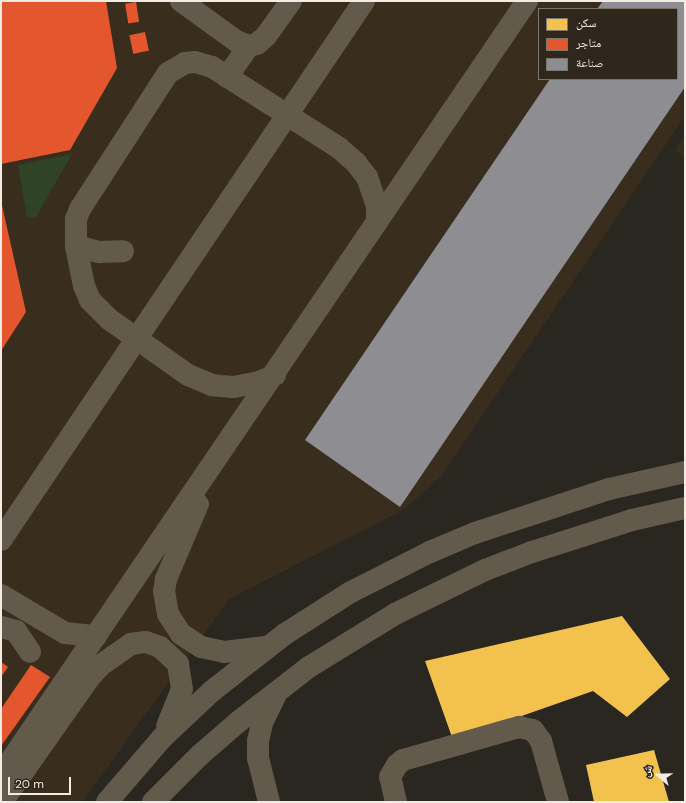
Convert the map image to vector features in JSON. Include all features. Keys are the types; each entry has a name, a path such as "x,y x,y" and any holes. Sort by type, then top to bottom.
{"street":[{"path":"181,1 236,41 249,46 257,44 266,36 290,1"},
{"path":"1,540 134,339 364,1"},
{"path":"1,775 222,450 275,375 527,1"},
{"path":"227,77 249,46"},
{"path":"275,375 259,382 233,387 212,385 188,375 134,339 109,319 90,300 80,273 76,246 76,219 85,199 168,73 177,66 195,62 212,67 339,148 356,163 367,177 376,206 377,222"},
{"path":"76,246 99,252 123,251"},
{"path":"222,450 170,568 164,591 165,603 168,614 181,634 201,647 224,652 266,647"},
{"path":"106,802 162,738 212,691 266,647 351,592 430,552 565,502 609,489 685,472"},
{"path":"153,802 200,755 277,692 351,639 433,594 478,573 582,534 685,508"},
{"path":"1,595 64,633 96,636"},
{"path":"1,626 16,631 30,652"},
{"path":"2,802 89,678 101,665 131,644 146,642 160,647 178,664 182,689 162,738"},
{"path":"268,802 258,758 258,741 262,724 277,692"},
{"path":"396,802 390,777 397,765 403,760 519,727 533,730 541,741 558,802"}],"shaded area":[{"path":"1,1 685,1 685,116 442,475 405,509 229,599 82,802 1,802"},
{"path":"685,135 685,158 675,150"}],"green space":[{"path":"72,154 36,217 27,217 18,165"}],"building: سكن":[{"path":"622,616 670,679 627,717 593,691 453,740 425,661"},
{"path":"654,750 669,802 594,802 586,765"}],"building: متاجر":[{"path":"1,1 106,1 117,68 70,150 1,164"},
{"path":"136,2 139,22 128,23 125,4"},
{"path":"145,32 149,51 133,54 129,35"},
{"path":"1,201 26,312 1,351"},
{"path":"1,662 8,667 1,677"},
{"path":"31,665 50,677 1,746 1,709"}],"building: صناعة":[{"path":"603,1 685,1 685,87 400,507 305,440 549,80 678,80 678,8 598,8"}]}
